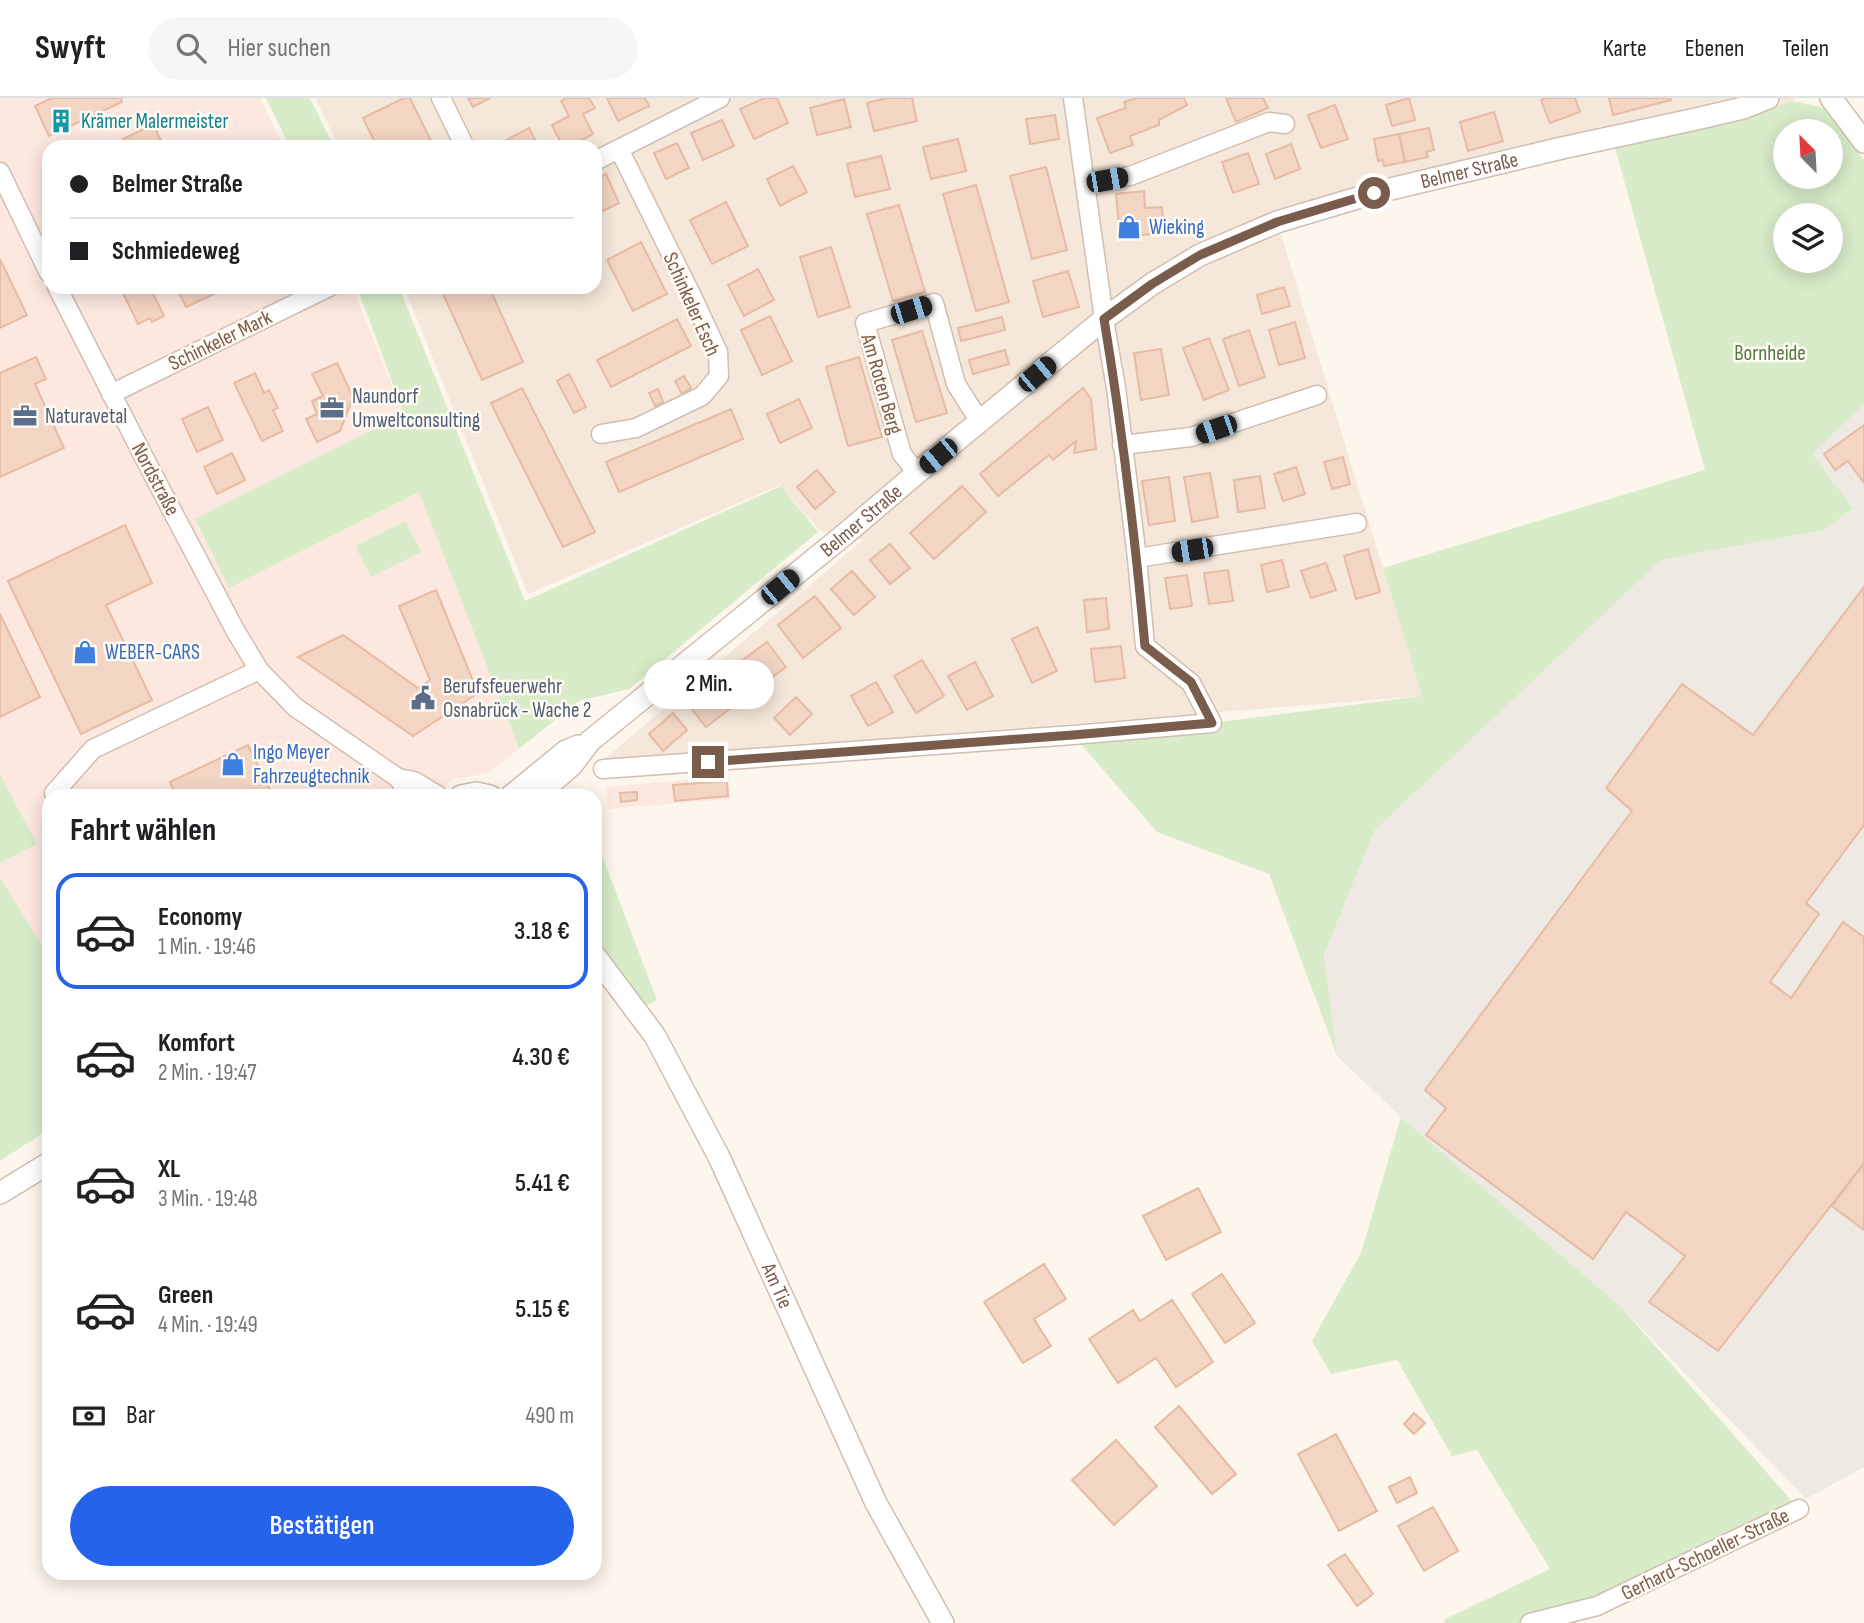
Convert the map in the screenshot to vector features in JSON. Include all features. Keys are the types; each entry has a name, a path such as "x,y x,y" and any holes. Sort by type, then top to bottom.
{"street":[{"path":"441,98 462,140"},
{"path":"602,158 720,98"},
{"path":"603,769 1212,723 1191,682 1145,646 1116,388 1073,98"},
{"name":"Belmer Straße","path":"544,789 572,765 590,741 1104,319 1152,284 1200,255 1277,222 1374,193 1743,108 1768,98"},
{"path":"1831,98 1864,142"},
{"path":"1085,184 1130,176 1269,122 1286,124"},
{"name":"Schinkeler Esch","path":"601,434 636,428 702,396 719,376 718,352 619,149"},
{"path":"0,172 42,259"},
{"name":"Nordstraße","path":"61,294 235,630 259,670 295,706 398,778 414,781 427,789"},
{"name":"Schinkeler Mark","path":"111,394 315,294"},
{"name":"Am Roten Berg","path":"916,473 902,454 865,323 934,303 956,384 980,422"},
{"path":"1122,445 1191,437 1317,395"},
{"path":"1137,558 1357,523"},
{"path":"58,789 93,749 259,670"},
{"name":"Belmer Straße","path":"519,789 566,751 590,741"},
{"name":"Nordstraße","path":"398,778 404,789"},
{"name":"Am Tie","path":"602,965 655,1036 719,1157 876,1503 943,1623"},
{"path":"0,1193 42,1167"},
{"name":"Gerhard-Schoeller-Straße","path":"1530,1623 1597,1606 1799,1509"}],"shaded area":[{"path":"0,98 260,98 281,140 42,140 42,294 355,294 404,414 195,520 229,588 419,492 519,749 486,774 452,779 443,789 42,789 42,946 0,877 0,863 37,844 0,774"},
{"path":"315,98 1794,98 1793,101 1727,122 1383,199 1280,231 1422,696 602,761 863,540 819,530 780,485 528,594 407,294 602,294 602,140 336,140"},
{"path":"1864,404 1864,1467 1806,1499 1620,1306 1401,1117 1337,1056 1324,955 1374,831 1661,560 1824,530 1853,507 1811,454"},
{"path":"728,776 730,799 608,809 606,787"}],"green space":[{"path":"266,98 310,98 331,140 287,140"},
{"name":"Bornheide","path":"1793,101 1824,108 1832,119 1773,119 1773,189 1843,189 1843,133 1864,160 1864,404 1812,454 1853,508 1824,530 1661,560 1374,831 1324,955 1337,1056 1269,874 1157,832 1073,735 1212,723 1422,696 1383,568 1705,470 1615,148 1727,122"},
{"path":"360,294 402,294 525,601 781,486 818,532 629,689 579,701 519,749 419,492 229,588 195,519 404,414"},
{"path":"405,521 421,552 371,577 355,546"},
{"path":"0,774 37,844 0,863"},
{"path":"602,855 657,1000 646,1006 602,947"},
{"path":"0,877 42,946 42,1134 0,1161"},
{"path":"1401,1117 1620,1306 1799,1509 1597,1606 1530,1623 1445,1623 1443,1620 1550,1569 1477,1450 1452,1456 1397,1360 1331,1374 1312,1341 1361,1253"}],"building":[{"name":"Krämer Malermeister","path":"52,98 121,98 122,102 49,136 35,106"},
{"path":"404,98 410,98 431,140 374,140 363,118"},
{"path":"468,98 490,98 473,107"},
{"path":"567,98 589,98 595,108 583,114 593,134 582,140 560,140 552,125 569,116 561,101"},
{"path":"607,98 645,98 649,106 618,121"},
{"path":"765,98 777,98 788,123 754,139 740,109"},
{"path":"887,98 912,98 917,121 874,131 867,103"},
{"path":"1137,98 1184,98 1187,105 1159,120 1159,125 1130,136 1133,145 1110,153 1097,118 1126,108 1124,102"},
{"path":"1226,98 1263,98 1268,108 1236,122"},
{"path":"1409,98 1415,120 1392,126 1386,105"},
{"path":"1575,98 1580,112 1550,123 1541,100"},
{"path":"1609,98 1670,98 1671,100 1613,115"},
{"path":"844,99 851,127 817,135 810,108"},
{"path":"1335,105 1348,139 1321,148 1308,115"},
{"path":"1494,112 1503,141 1468,151 1460,122"},
{"path":"1055,115 1059,139 1030,144 1026,119"},
{"path":"722,120 734,146 703,160 691,133"},
{"path":"153,124 161,140 124,140"},
{"path":"529,128 535,140 506,140"},
{"path":"1429,128 1434,150 1426,152 1428,157 1405,162 1399,134"},
{"path":"1399,134 1405,162 1384,166 1383,160 1378,161 1374,139"},
{"path":"958,139 966,171 931,179 923,147"},
{"path":"677,143 689,168 666,179 654,153"},
{"path":"1291,144 1300,169 1275,179 1266,154"},
{"path":"1248,153 1259,184 1233,193 1222,162"},
{"path":"881,156 890,189 855,197 847,164"},
{"path":"793,166 807,192 780,206 767,179"},
{"path":"1046,167 1067,250 1032,259 1010,176"},
{"path":"606,174 619,203 602,212 602,176"},
{"path":"976,185 1009,302 976,311 943,194"},
{"path":"1144,191 1145,208 1162,207 1164,233 1120,237 1116,194"},
{"path":"726,202 748,246 712,264 690,220"},
{"path":"899,205 925,292 893,301 867,214"},
{"path":"641,242 667,294 633,311 607,260"},
{"path":"831,247 850,307 818,317 800,257"},
{"path":"0,259 27,315 0,328"},
{"path":"758,269 774,300 744,316 728,285"},
{"path":"1068,271 1079,307 1043,317 1033,281"},
{"path":"1284,287 1290,306 1262,314 1257,295"},
{"path":"123,294 153,294 164,316 152,322 150,318 138,324"},
{"path":"180,294 214,294 186,307"},
{"path":"443,294 492,294 523,362 482,380"},
{"path":"770,316 792,361 762,375 741,330"},
{"path":"1002,317 1005,330 961,341 958,328"},
{"path":"677,319 691,346 611,387 597,360"},
{"path":"1295,322 1305,358 1279,365 1269,330"},
{"path":"1249,330 1265,377 1239,386 1223,339"},
{"path":"922,331 947,413 916,422 892,340"},
{"path":"1209,338 1229,390 1204,400 1183,348"},
{"path":"1161,349 1169,395 1141,400 1134,353"},
{"path":"1005,350 1009,364 973,374 969,360"},
{"name":"Naturavetal","path":"36,357 46,379 35,384 64,448 0,477 0,373"},
{"path":"859,357 882,437 848,446 826,367"},
{"name":"Naundorf Umweltconsulting","path":"337,363 353,397 340,431 317,442 306,419 317,414 312,401 323,396 312,374"},
{"path":"255,373 264,393 269,390 278,408 273,410 283,431 262,441 234,383"},
{"path":"569,374 586,407 574,413 557,381"},
{"path":"684,376 691,388 682,394 675,381"},
{"path":"522,388 595,532 563,547 491,403"},
{"path":"1083,388 1091,399 1096,449 1074,453 1076,441 1053,460 1049,455 998,496 980,474"},
{"path":"658,389 663,402 655,406 649,393"},
{"path":"799,399 812,428 780,443 767,414"},
{"path":"208,407 223,440 197,452 182,419"},
{"path":"731,409 743,439 619,492 606,462"},
{"path":"1864,425 1864,483 1848,461 1835,470 1824,454"},
{"path":"232,453 245,480 217,494 204,467"},
{"path":"1343,457 1350,484 1332,489 1324,462"},
{"path":"1296,467 1305,494 1283,501 1274,474"},
{"path":"817,470 835,492 815,509 797,487"},
{"path":"1210,473 1218,517 1192,522 1184,477"},
{"path":"1260,476 1265,508 1238,512 1234,480"},
{"path":"1169,477 1175,521 1149,525 1142,481"},
{"path":"962,486 986,512 934,559 910,533"},
{"name":"WEBER-CARS","path":"125,525 152,583 106,605 152,700 81,734 8,581"},
{"path":"890,544 910,568 890,584 870,560"},
{"path":"1368,549 1380,592 1356,599 1344,556"},
{"path":"1282,560 1289,587 1267,592 1261,565"},
{"path":"1326,563 1336,590 1311,598 1301,571"},
{"path":"1228,570 1233,601 1209,604 1204,573"},
{"path":"852,571 875,597 854,615 831,589"},
{"path":"1187,575 1192,606 1170,609 1165,578"},
{"path":"1864,587 1864,825 1806,903 1819,914 1770,982 1791,998 1843,922 1864,937 1864,1163 1718,1351 1649,1302 1685,1256 1626,1212 1593,1259 1426,1135 1446,1108 1425,1090 1632,811 1606,788 1682,684 1753,735"},
{"path":"436,590 478,693 413,736 298,657 343,635 418,688 430,680 399,606"},
{"path":"815,596 841,628 803,658 778,625"},
{"path":"1106,598 1109,629 1087,632 1084,600"},
{"path":"0,614 40,697 0,717"},
{"path":"1037,627 1057,671 1032,683 1012,639"},
{"path":"767,642 786,667 751,693 732,668"},
{"path":"1121,646 1125,678 1095,682 1091,649"},
{"path":"922,660 944,696 916,713 894,676"},
{"path":"975,662 993,696 967,710 948,676"},
{"path":"722,676 741,700 706,727 687,703"},
{"path":"876,682 893,712 868,726 851,696"},
{"path":"796,697 812,714 790,735 774,718"},
{"path":"673,713 687,730 663,751 649,734"},
{"name":"Ingo Meyer Fahrzeugtechnik","path":"248,745 270,789 173,789 170,782"},
{"path":"727,781 728,796 675,801 673,785"},
{"path":"637,792 637,800 621,802 620,793"},
{"path":"1864,1163 1864,1230 1832,1206"},
{"path":"1198,1188 1221,1232 1166,1260 1143,1216"},
{"path":"1044,1264 1066,1299 1034,1319 1051,1346 1023,1363 984,1302"},
{"path":"1222,1274 1255,1323 1225,1343 1192,1294"},
{"path":"1172,1300 1213,1362 1176,1387 1156,1358 1118,1383 1089,1339 1133,1310 1140,1321"},
{"path":"1179,1406 1236,1474 1212,1494 1155,1427"},
{"path":"1414,1413 1425,1423 1414,1434 1404,1424"},
{"path":"1336,1434 1377,1511 1339,1531 1298,1454"},
{"path":"1116,1440 1157,1486 1114,1525 1072,1480"},
{"path":"1410,1477 1417,1493 1397,1503 1389,1487"},
{"path":"1433,1507 1458,1551 1424,1571 1398,1526"},
{"path":"1345,1554 1373,1594 1357,1606 1328,1565"}],"place":[{"name":"Krämer Malermeister","path":"61,121"},
{"name":"Wieking","path":"1129,227"},
{"name":"Naundorf Umweltconsulting","path":"332,408"},
{"name":"Naturavetal","path":"25,416"},
{"name":"WEBER-CARS","path":"85,652"},
{"name":"Berufsfeuerwehr Osnabrück - Wache 2","path":"423,698"},
{"name":"Ingo Meyer Fahrzeugtechnik","path":"233,764"}],"route":[{"path":"708,762 1212,723 1191,682 1145,646 1116,388 1104,319 1152,284 1200,255 1277,222 1374,193"}]}
